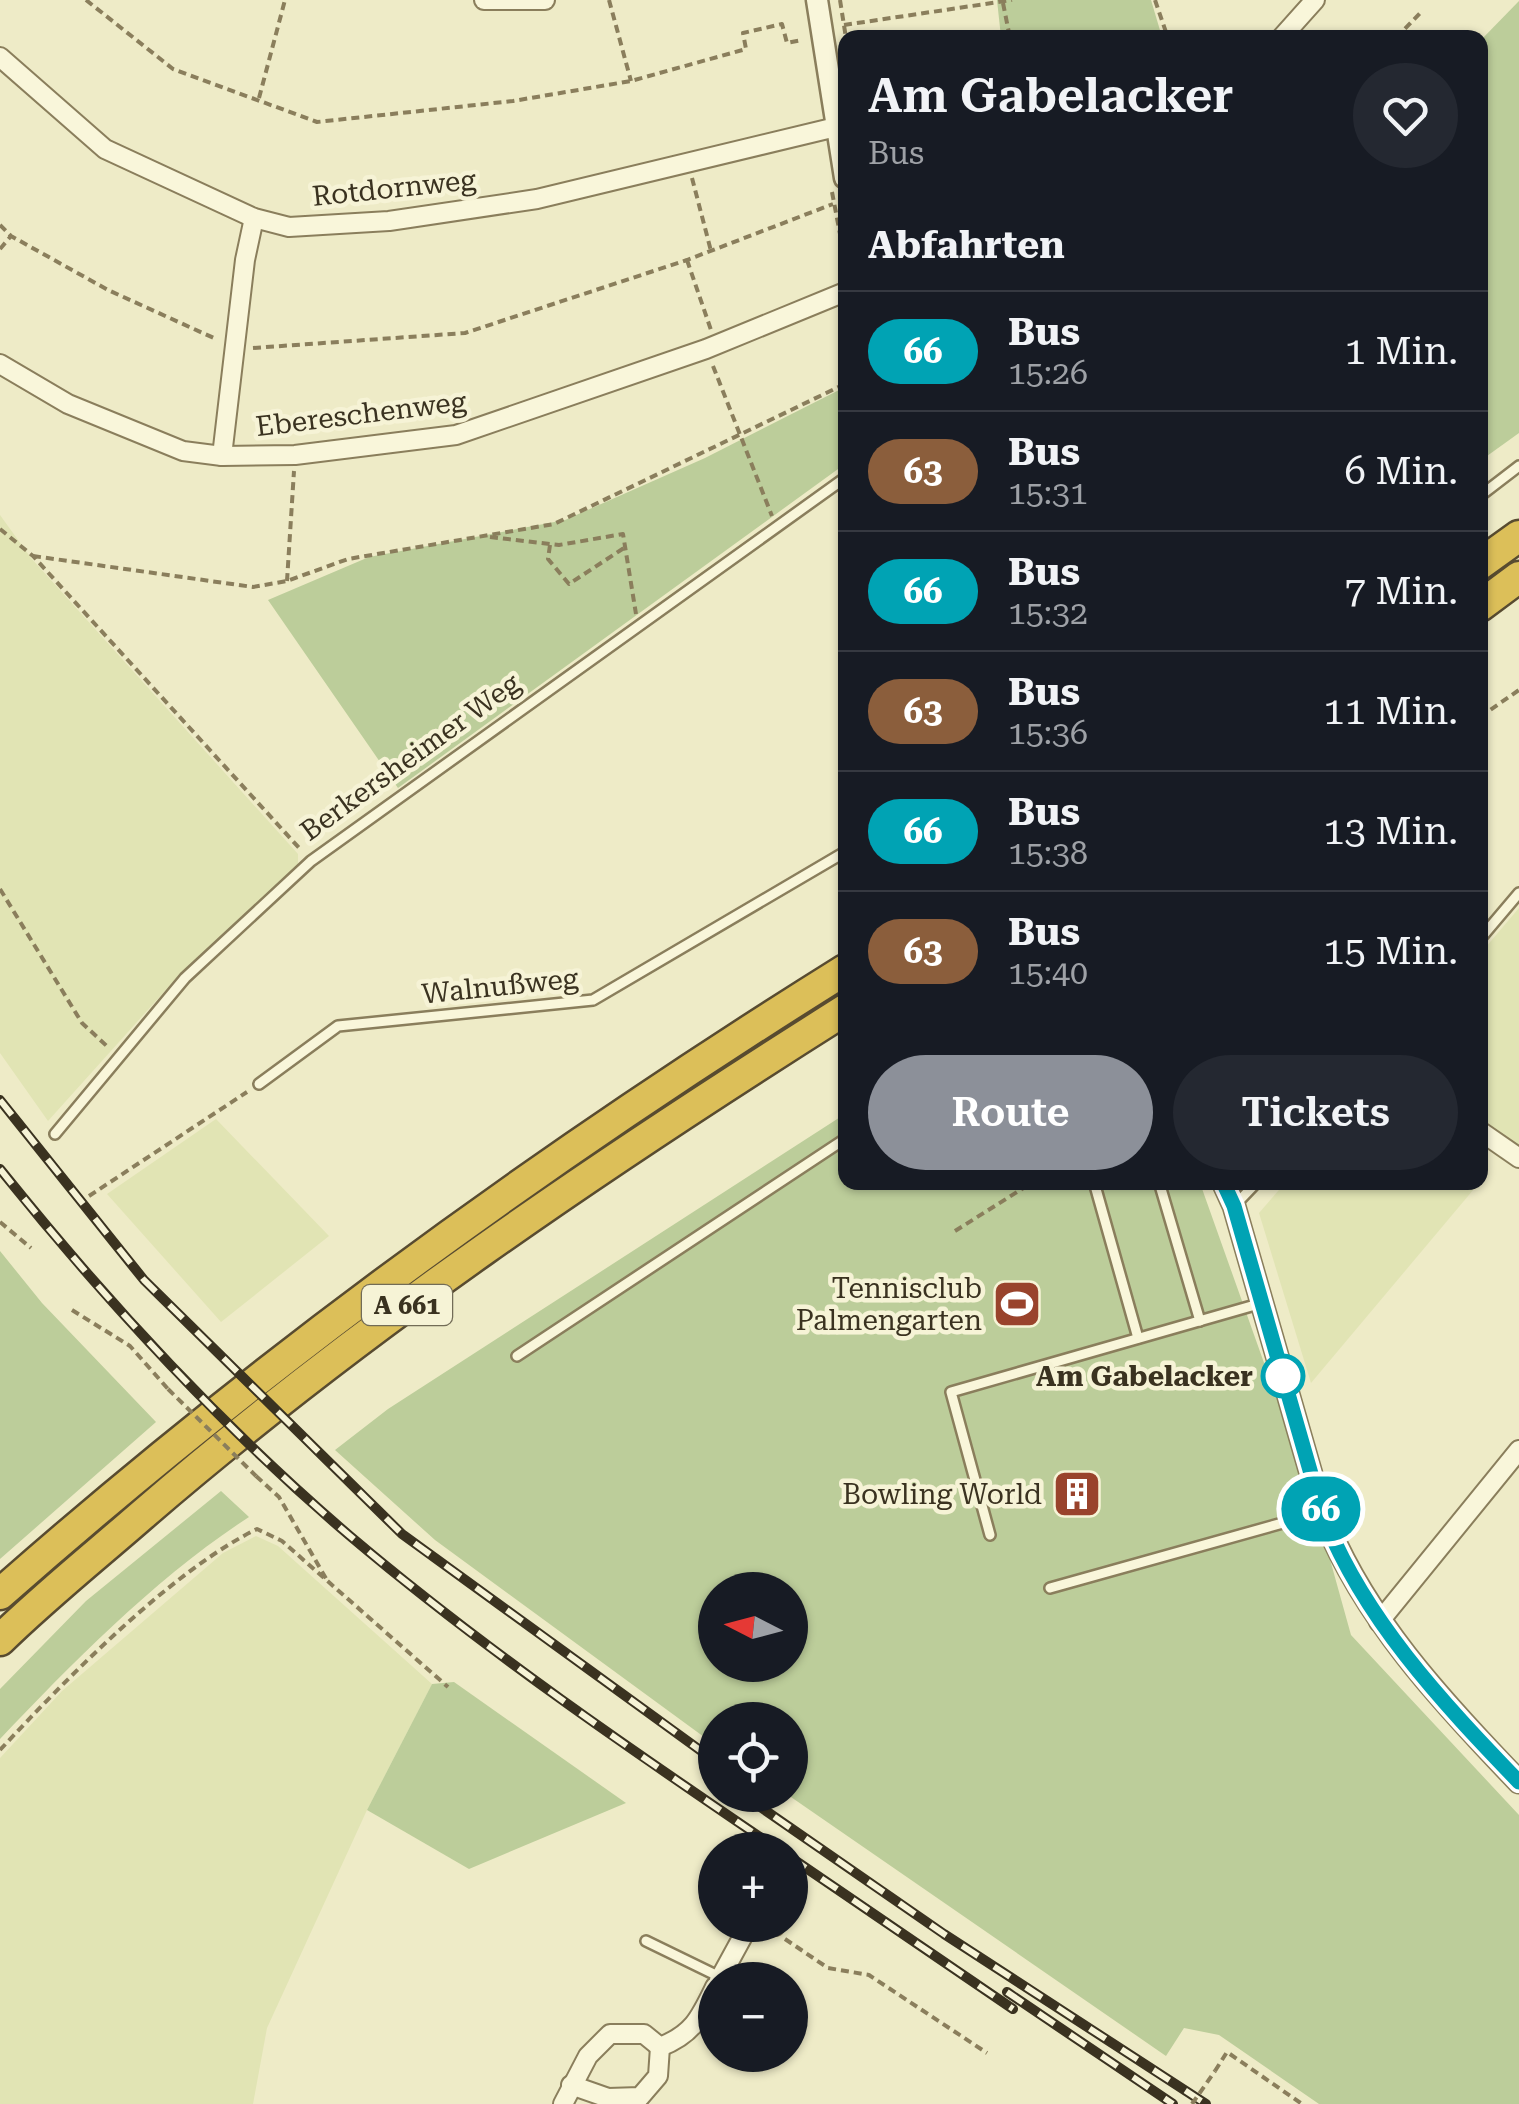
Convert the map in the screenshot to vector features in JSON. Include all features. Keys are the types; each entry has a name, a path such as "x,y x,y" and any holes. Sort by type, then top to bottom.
{"highway":[{"path":"1488,558 1519,536"},
{"path":"1488,600 1519,577"},
{"name":"A 661","path":"0,1594 273,1364 399,1270 838,975"},
{"name":"A 661","path":"0,1640 182,1481 322,1366 541,1210 838,1015"}],"street":[{"path":"484,0 544,0"},
{"path":"817,0 838,138"},
{"path":"1289,30 1315,0"},
{"name":"Rotdornweg","path":"0,57 105,149 254,218 289,227 389,221 538,199 836,127"},
{"path":"222,456 238,349 244,260 254,218"},
{"name":"Ebereschenweg","path":"0,364 68,404 145,439 183,451 222,456 295,456 456,435 711,347 838,295"},
{"path":"1488,1137 1519,1158"},
{"path":"1227,1190 1322,1512 1340,1559 1380,1622 1519,1782"},
{"path":"1380,1622 1519,1450"},
{"path":"660,2046 694,2030 698,2022"},
{"path":"563,2104 588,2056 610,2034 644,2034 660,2046"},
{"path":"571,2085 608,2098 640,2097 658,2076 660,2046"}],"lane":[{"path":"1488,490 1519,466"},
{"name":"Berkersheimer Weg","path":"55,1134 185,978 311,861 838,483"},
{"name":"Walnußweg","path":"259,1084 338,1026 592,1000 838,856"},
{"path":"1488,930 1519,893"},
{"path":"518,1356 838,1144"},
{"path":"1096,1190 1138,1338"},
{"path":"1162,1190 1200,1321"},
{"path":"1232,1190 1234,1206"},
{"path":"1234,1206 1249,1190"},
{"path":"990,1534 951,1392 1262,1303"},
{"path":"1050,1588 1322,1512"},
{"path":"646,1941 698,1971"}],"path":[{"path":"86,0 173,70 317,122 462,108 631,80 746,49 743,33 782,24 787,43 807,40"},
{"path":"259,98 285,0"},
{"path":"609,0 631,80"},
{"path":"840,0 845,30"},
{"path":"844,25 1012,0"},
{"path":"1155,0 1165,30"},
{"path":"1003,1 1008,30"},
{"path":"1404,30 1423,10"},
{"path":"689,165 711,251"},
{"path":"0,225 11,236 108,290 238,349 464,333 687,260 834,204"},
{"path":"0,250 11,236"},
{"path":"687,260 740,434 776,525"},
{"path":"33,556 253,587 286,581 348,559 554,524 838,387"},
{"path":"286,581 295,456"},
{"path":"0,529 33,556 311,861"},
{"path":"484,536 550,545 623,534 638,628"},
{"path":"550,545 548,559 569,584 624,548"},
{"path":"1488,711 1519,690"},
{"path":"0,889 82,1024 120,1058"},
{"path":"89,1196 259,1084"},
{"path":"955,1231 1020,1190"},
{"path":"0,1222 31,1248"},
{"path":"72,1310 130,1346 168,1389 279,1497 330,1586"},
{"path":"0,1750 58,1688 219,1548 257,1529 282,1541 448,1687"},
{"path":"789,1942 828,1968 868,1975 987,2053"},
{"path":"1192,2104 1227,2052 1302,2104"}],"green space":[{"path":"997,0 1151,0 1160,30 1000,30"},
{"path":"1519,1 1519,433 1488,455 1488,33"},
{"path":"838,391 838,469 398,788 268,600 369,557 565,520 705,458"},
{"path":"0,515 31,558 298,854 298,866 181,973 48,1121 0,1053"},
{"path":"1519,908 1519,1146 1488,1125 1488,945"},
{"path":"216,1119 329,1236 221,1322 107,1194"},
{"path":"838,1119 838,1190 1202,1190 1316,1509 1351,1635 1519,1815 1519,2104 1319,2104 1219,2035 1184,2028 1166,2056 808,1809 808,1702 698,1702 698,1733 435,1540 335,1450 388,1409"},
{"path":"1279,1190 1473,1190 1311,1383 1259,1213"},
{"path":"0,1251 42,1303 156,1422 0,1559"},
{"path":"221,1491 249,1517 150,1592 0,1739 0,1689 86,1601"},
{"path":"256,1536 278,1546 432,1684 367,1810 267,2028 253,2104 0,2104 0,1758 62,1691 223,1553"},
{"path":"454,1682 626,1803 469,1869 367,1810 432,1684"}],"railway":[{"path":"0,1100 144,1280 402,1534 698,1749"},
{"path":"0,1169 166,1361 302,1494 507,1660 753,1832"},
{"path":"768,1812 944,1934 1206,2104"},
{"path":"808,1869 1013,2009"},
{"path":"1007,1992 1173,2104"}],"bus line":[{"name":"66","path":"1227,1190 1322,1512 1340,1559 1380,1622 1519,1782"}],"place":[{"name":"Tennisclub Palmengarten","path":"1017,1304"},
{"name":"Am Gabelacker","path":"1283,1376"},
{"name":"Bowling World","path":"1077,1494"}]}
